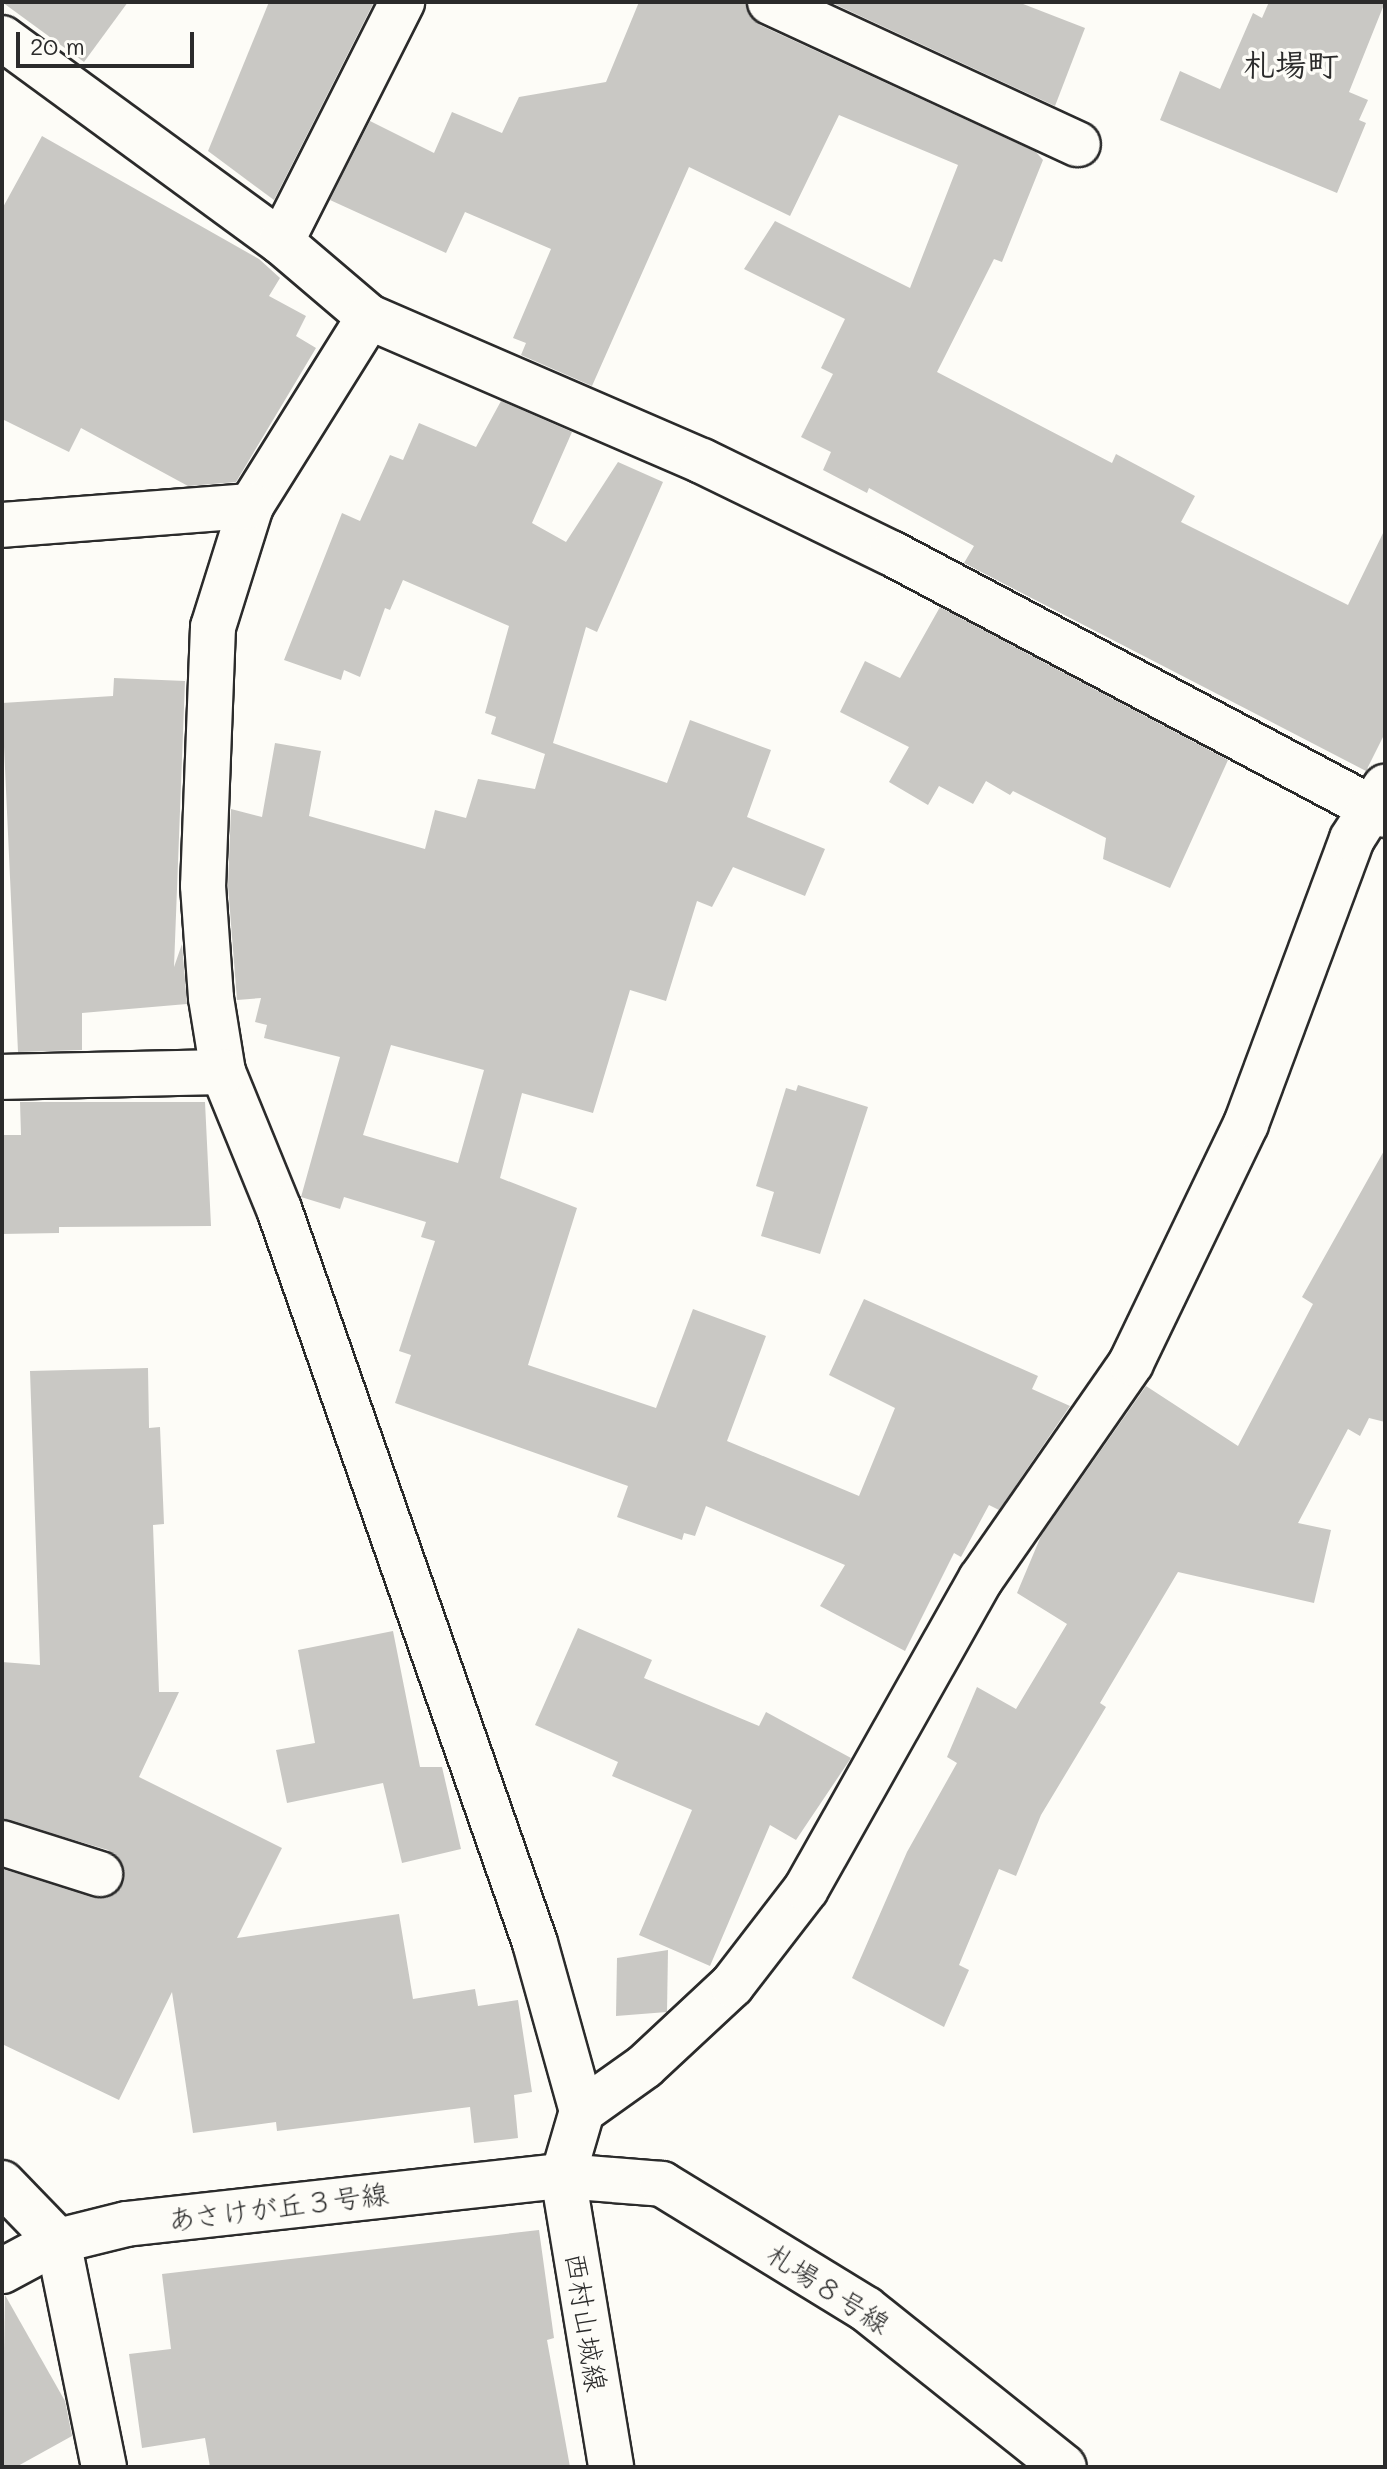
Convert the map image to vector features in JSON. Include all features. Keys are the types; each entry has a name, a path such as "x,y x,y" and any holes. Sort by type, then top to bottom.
{"street":[{"path":"281,242 402,2"},
{"path":"770,2 1078,144"},
{"path":"2,38 281,242 369,317 687,454 1132,675 1231,738 1381,804 1352,839 1246,1124 1131,1363 981,1579 806,1889 732,1985 645,2066 582,2111"},
{"path":"369,317 251,506 213,627 203,886 223,1072 279,1209 525,1914 582,2111 563,2176"},
{"path":"2,525 251,506"},
{"path":"2,1077 223,1072"},
{"path":"2,1843 100,1874"},
{"name":"あさけが丘３号線","path":"2,2271 58,2241 126,2224 563,2176"},
{"name":"西村山城線","path":"563,2176 611,2467"},
{"name":"札場８号線","path":"563,2176 662,2184 866,2309 1064,2467"},
{"path":"2,2183 58,2241 104,2467"}],"building":[{"path":"2,2 128,2 84,62"},
{"path":"269,2 374,2 274,200 208,151"},
{"path":"639,2 745,2 760,25 1036,152 1043,160 1002,262 994,259 937,372 1112,463 1116,454 1195,496 1181,522 1348,605 1385,529 1385,733 1366,771 964,563 974,546 869,488 867,493 823,470 831,452 801,437 833,374 821,368 845,319 744,269 775,221 910,288 958,165 839,115 790,216 689,167 592,386 521,355 526,343 513,338 551,249 465,212 446,253 330,200 370,121 434,153 452,112 502,133 519,97 606,82"},
{"path":"830,2 1018,2 1085,28 1055,106"},
{"path":"1269,2 1385,2 1349,92 1368,100 1359,120 1366,123 1337,193 1160,120 1180,71 1220,89 1253,13 1262,18"},
{"path":"42,136 259,259 280,278 269,296 306,316 296,336 316,348 236,482 188,486 81,428 69,452 2,419 2,209"},
{"path":"501,401 572,432 532,523 566,542 618,462 663,482 597,632 586,627 553,743 667,783 690,720 771,750 747,817 825,849 805,896 733,867 712,907 697,901 666,1001 630,990 593,1113 522,1093 500,1178 577,1208 528,1365 656,1408 693,1309 766,1336 727,1441 859,1496 895,1408 829,1375 864,1299 1038,1376 1032,1389 1070,1406 999,1510 989,1505 961,1557 954,1553 905,1651 820,1606 845,1565 706,1506 695,1536 684,1533 682,1540 617,1517 628,1486 395,1403 411,1355 399,1351 435,1241 421,1237 426,1222 344,1197 340,1209 301,1197 340,1057 264,1038 267,1025 255,1022 261,998 237,1000 228,886 231,809 262,817 275,743 321,751 309,816 425,849 435,810 466,818 478,779 535,789 545,754 491,734 496,717 485,713 509,626 403,580 390,610 385,608 360,677 344,670 341,680 284,660 342,513 360,521 390,455 403,460 419,423 476,447","holes":["391,1045 484,1070 458,1163 363,1135"]},
{"path":"940,607 1228,760 1170,888 1103,859 1106,838 1013,791 1010,795 986,781 973,804 939,786 928,805 889,782 909,747 840,712 865,661 900,678"},
{"path":"114,678 185,681 174,967 182,944 187,1004 82,1013 82,1050 18,1052 2,703 113,696"},
{"path":"798,1085 868,1107 820,1254 761,1236 774,1192 756,1186 786,1088 796,1091"},
{"path":"20,1102 205,1102 211,1226 59,1227 59,1233 2,1234 2,1135 21,1135"},
{"path":"1385,1149 1385,1422 1369,1418 1360,1436 1348,1429 1298,1523 1331,1530 1314,1603 1178,1572 1100,1703 1106,1707 1041,1815 1016,1876 999,1869 959,1965 969,1970 944,2027 852,1978 907,1852 957,1763 947,1757 977,1687 1016,1709 1067,1624 1017,1593 1041,1536 1146,1386 1238,1446 1313,1304 1302,1297"},
{"path":"148,1368 149,1428 160,1427 164,1524 153,1525 159,1692 179,1692 139,1777 282,1848 237,1938 399,1914 413,1999 475,1989 478,2006 518,2000 532,2092 514,2095 518,2138 474,2143 470,2107 277,2131 276,2122 193,2133 172,1992 119,2100 2,2044 2,1869 105,1898 117,1892 124,1869 108,1850 2,1819 2,1662 40,1665 30,1371"},
{"path":"578,1628 652,1660 644,1678 759,1726 766,1712 851,1758 796,1840 770,1825 710,1966 639,1935 692,1810 612,1776 618,1762 535,1725"},
{"path":"393,1631 420,1767 442,1767 461,1849 402,1863 383,1783 287,1803 276,1750 315,1743 298,1650"},
{"path":"668,1950 667,2012 616,2016 617,1958"},
{"path":"539,2230 554,2338 547,2340 570,2467 210,2467 205,2438 142,2448 129,2354 171,2349 162,2274"},
{"path":"5,2295 65,2401 72,2436 16,2467 2,2467"}],"district":[{"name":"札場町","path":"1291,63"}]}
